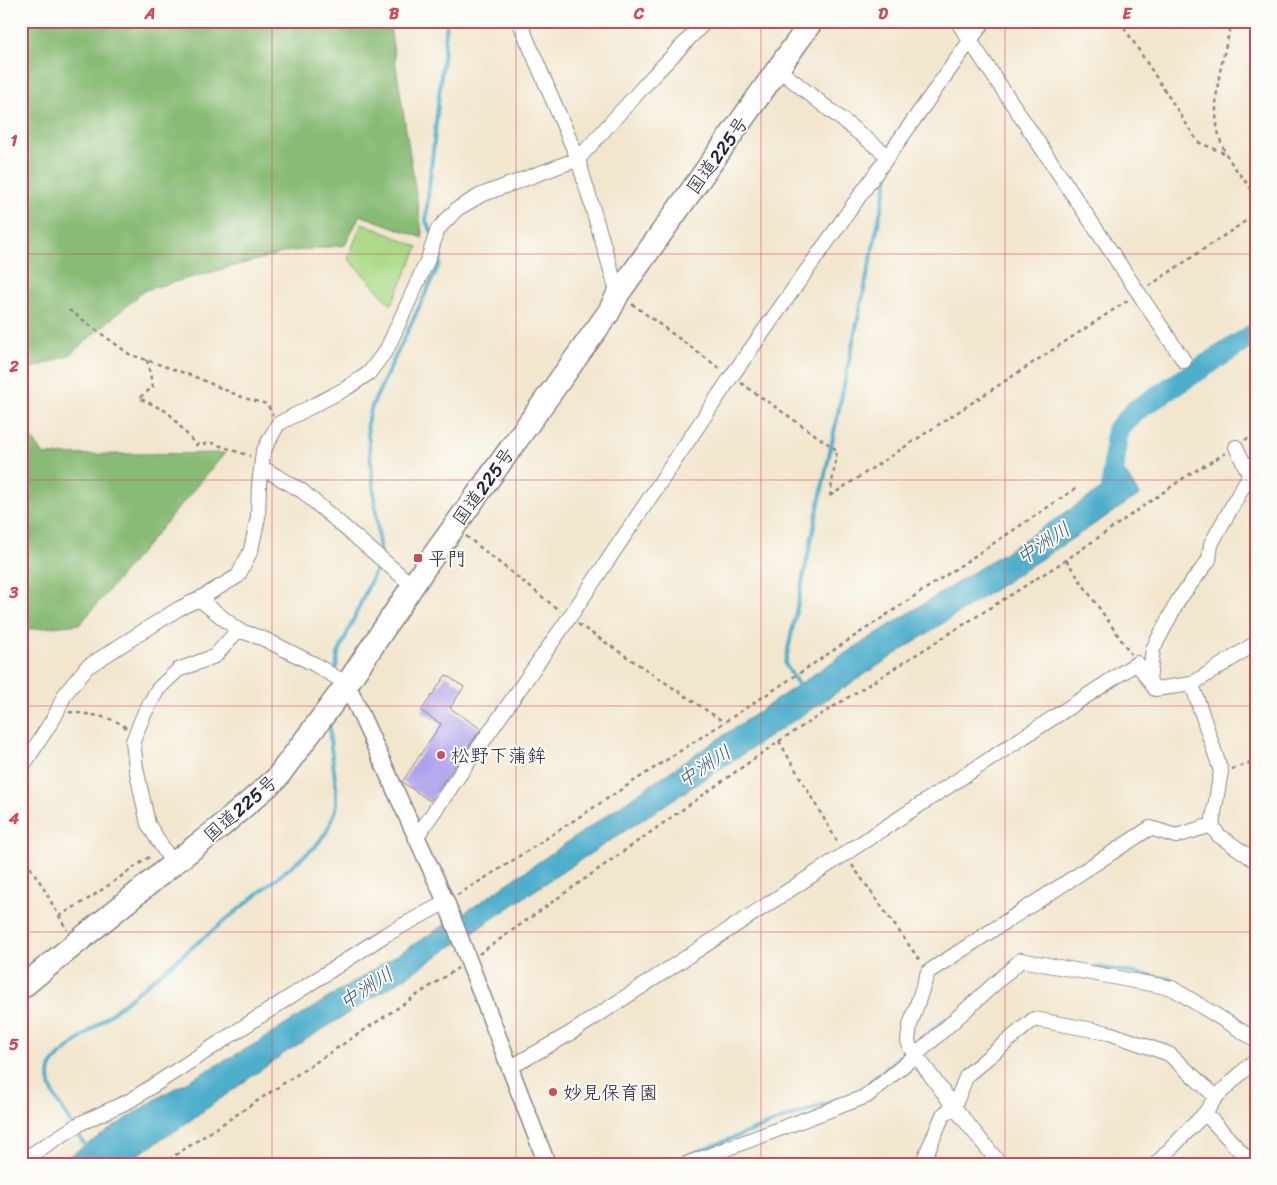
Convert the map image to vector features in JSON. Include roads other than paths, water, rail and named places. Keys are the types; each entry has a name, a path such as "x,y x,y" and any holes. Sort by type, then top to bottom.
{"highway":[{"name":"国道225号","path":"21,988 109,918 168,856 219,828 276,779 347,684 454,527 609,312 618,294 812,21"}],"street":[{"path":"519,21 578,159 618,294"},
{"path":"21,768 58,710 65,694 86,667 178,609 238,576 251,550 258,517 263,452 278,424 345,389 370,373 387,349 428,259 438,229 457,209 481,195 578,159 706,21"},
{"path":"957,21 1184,361"},
{"path":"417,836 569,618 731,377 984,21"},
{"path":"778,69 888,156"},
{"path":"1236,447 1256,488"},
{"path":"1149,680 1153,649 1179,600 1209,560 1211,544 1256,461"},
{"path":"261,467 302,491 413,586"},
{"path":"199,599 238,630 264,639 314,664 347,684 447,904 547,1164"},
{"path":"168,856 148,824 136,768 133,741 144,714 158,690 178,670 215,656 238,630"},
{"path":"511,1067 569,1034 1137,663 1154,689 1192,684 1256,642"},
{"path":"1192,684 1221,771 1212,824 1218,835 1256,861"},
{"path":"1000,1164 954,1107 908,1042 910,1025 928,972 1150,828 1176,836 1212,824"},
{"path":"21,1161 81,1123 131,1100 385,935 447,904"},
{"path":"686,1164 867,1096 913,1051 1022,960 1172,988 1256,1040"},
{"path":"922,1164 943,1115 954,1107 967,1075 1034,1019 1109,1033 1169,1054 1216,1097"},
{"path":"1156,1164 1205,1113 1216,1097 1256,1059"},
{"path":"1205,1113 1252,1164"}],"water":[{"path":"1125,472 1139,495 556,876 400,981 286,1052 178,1129 123,1164 57,1164 161,1096 255,1044 478,904 838,658 1010,549"}],"waterway":[{"path":"433,234 426,222 427,206 447,21"},
{"path":"801,689 785,664 888,177"},
{"path":"380,552 367,424 372,406 440,263 440,245 438,242"},
{"name":"中洲川","path":"1100,505 1111,498 1117,430 1136,410 1256,333"},
{"path":"336,669 338,654 379,562"},
{"path":"72,1124 52,1091 49,1076 52,1064 59,1056 315,847 327,831 336,810 336,786 330,725"},
{"path":"1097,967 1170,979 1182,986"},
{"path":"857,1093 946,1019"},
{"path":"665,1164 841,1099"},
{"path":"78,1134 87,1149"}],"place":[{"name":"平門","path":"418,558"},
{"name":"松野下蒲鉾","path":"441,755"},
{"name":"妙見保育園","path":"553,1092"}]}
